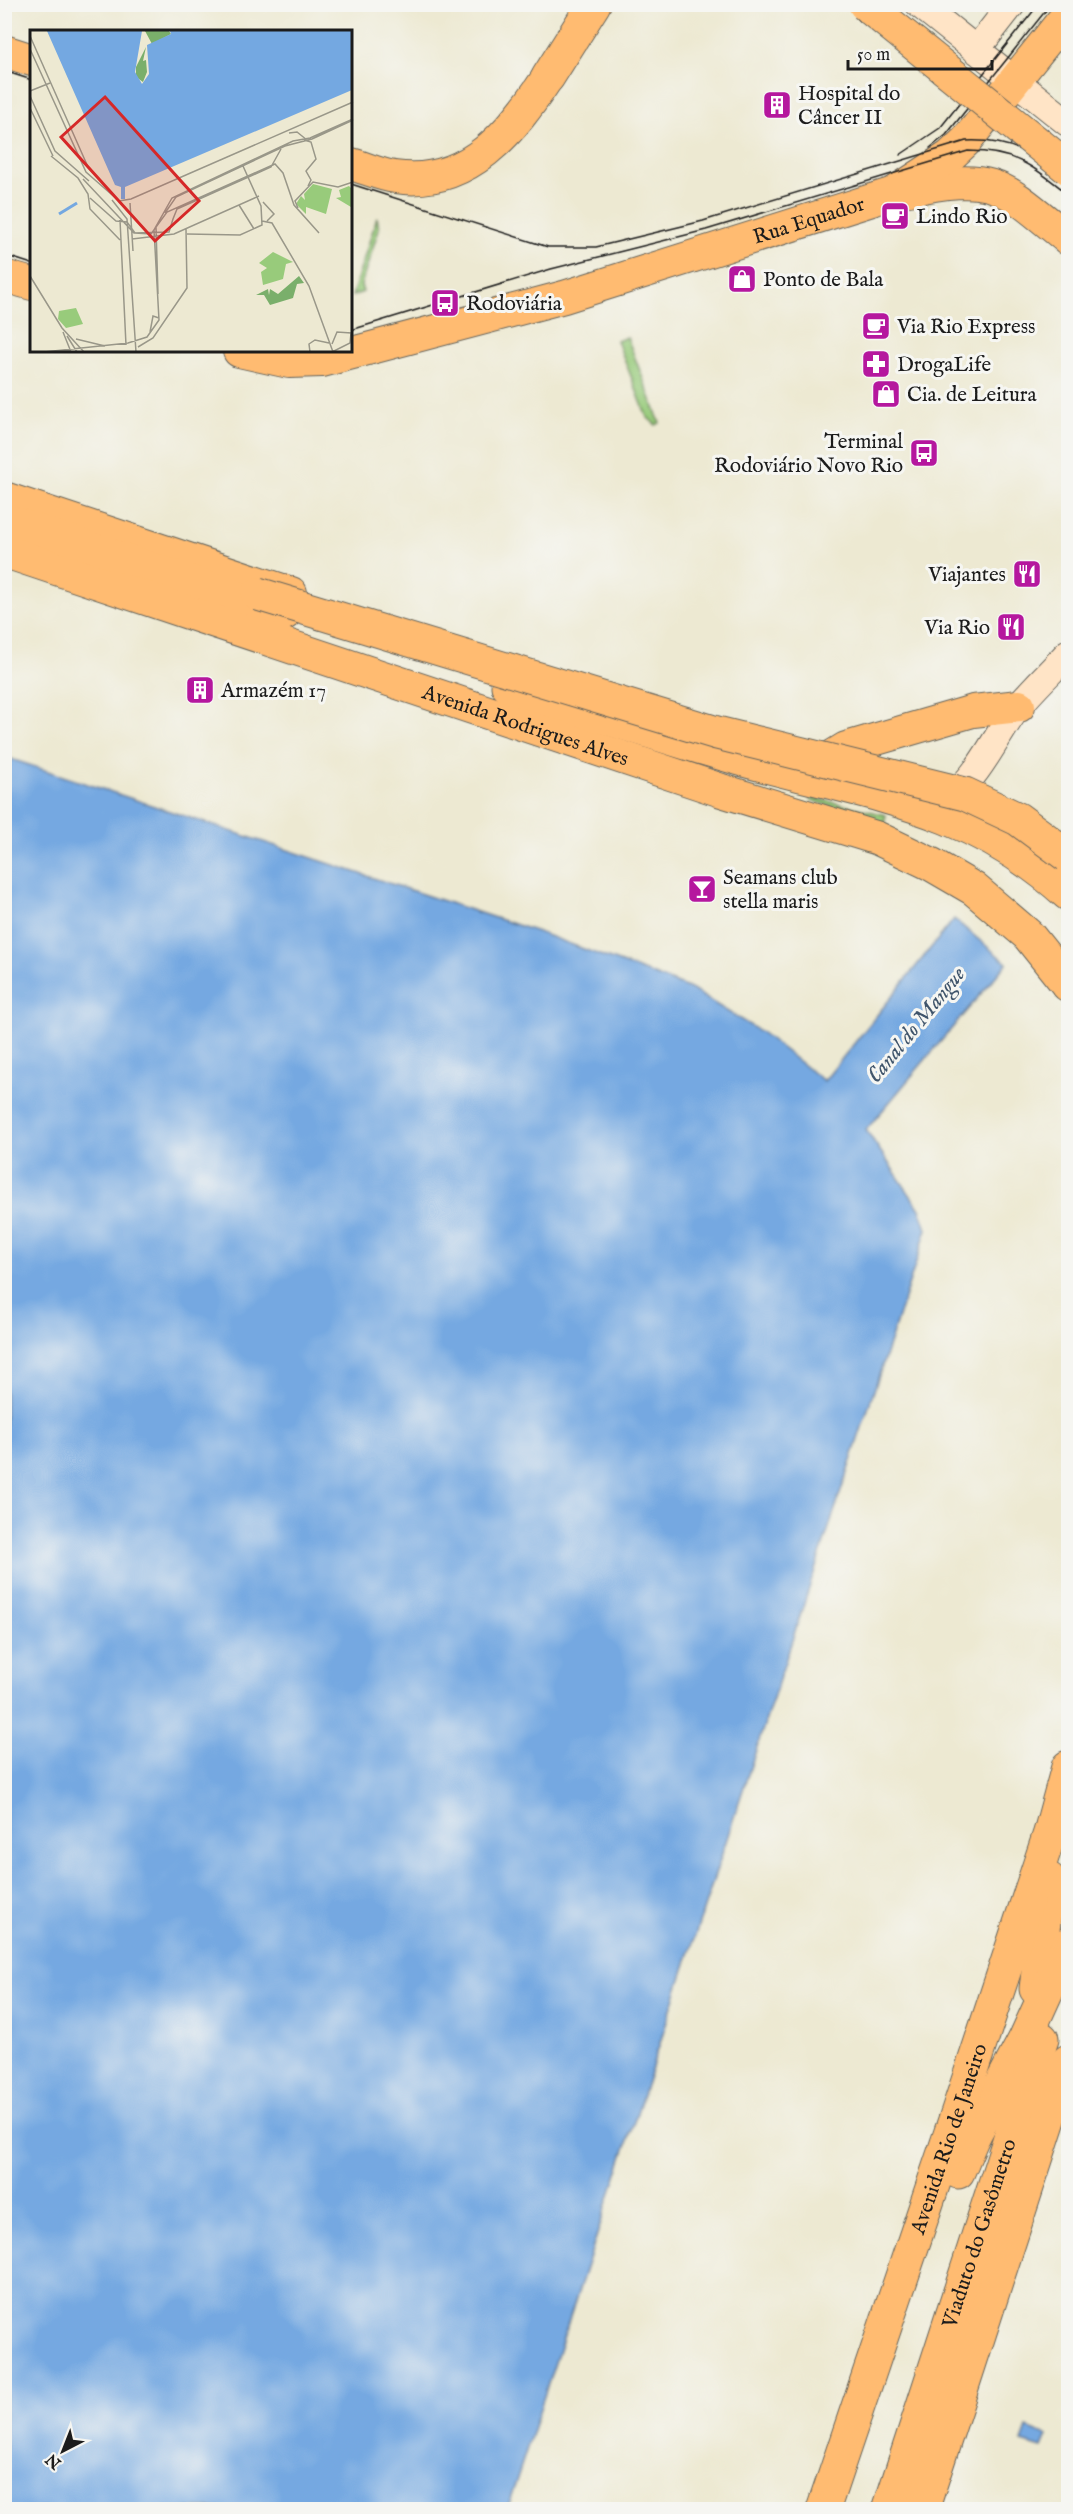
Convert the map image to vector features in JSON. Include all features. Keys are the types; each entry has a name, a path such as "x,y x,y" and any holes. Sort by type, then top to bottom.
{"highway":[{"path":"548,77 594,4"},
{"path":"865,4 1068,168"},
{"name":"Avenida Rodrigues Alves","path":"4,520 643,730 735,758 930,809 1006,846 1067,892"},
{"name":"Avenida Rodrigues Alves","path":"4,551 720,790 877,838 931,864 974,889 1028,935 1068,985"},
{"path":"113,557 258,594 717,733 965,794 1018,819 1068,856"},
{"name":"Avenida Rio de Janeiro","path":"824,2510 1050,1833 1068,1767"},
{"path":"846,2510 955,2178 972,2139 1025,2038 1068,1944"},
{"name":"Viaduto do Gasômetro","path":"890,2510 1068,1958"},
{"path":"922,2510 1068,2061"}],"main road":[{"path":"920,4 1068,123"},
{"path":"976,50 1012,4"},
{"name":"Rua Equador","path":"243,352 277,361 315,363 564,297 894,193 950,156 972,134 1068,14"},
{"path":"4,51 30,59"},
{"path":"352,164 383,174 408,178 429,177 457,169 502,139 522,117 548,77"},
{"path":"894,193 968,180 992,184 1012,195 1068,239"},
{"path":"4,276 30,283"},
{"name":"Avenida Rodrigues Alves","path":"4,498 718,737 786,756 807,772 872,792"},
{"path":"930,809 952,797 972,776 1019,705 1068,653"},
{"path":"807,772 846,748 973,711 1019,705"}],"green space":[{"path":"377,217 379,229 361,285 363,292 352,296"},
{"path":"627,337 660,423 656,425 647,417 617,341"},
{"path":"811,797 886,815 884,825 811,800"}],"water":[{"name":"Canal do Mangue","path":"5,757 538,932 691,989 761,1032 824,1081 954,919 1007,963 866,1130 920,1209 927,1229 507,2509 5,2509"},
{"path":"1027,2428 1047,2436 1042,2448 1022,2442"}],"tram line":[{"path":"900,155 940,128 1039,4"},
{"path":"930,148 946,135 1051,4"},
{"path":"4,71 30,79"},
{"path":"352,184 548,247 596,247 703,221 966,141 995,143 1021,150 1068,180"},
{"path":"352,330 551,269 706,230 968,151 998,154 1023,162 1068,194"},
{"path":"4,255 30,263"}],"place":[{"name":"Hospital do Câncer II","path":"777,105"},
{"name":"Lindo Rio","path":"895,216"},
{"name":"Ponto de Bala","path":"742,279"},
{"name":"Rodoviária","path":"445,303"},
{"name":"Via Rio Express","path":"876,326"},
{"name":"DrogaLife","path":"876,364"},
{"name":"Cia. de Leitura","path":"886,394"},
{"name":"Terminal Rodoviário Novo Rio","path":"924,453"},
{"name":"Viajantes","path":"1027,574"},
{"name":"Via Rio","path":"1011,627"},
{"name":"Armazém 17","path":"200,690"},
{"name":"Seamans club stella maris","path":"702,889"}]}
